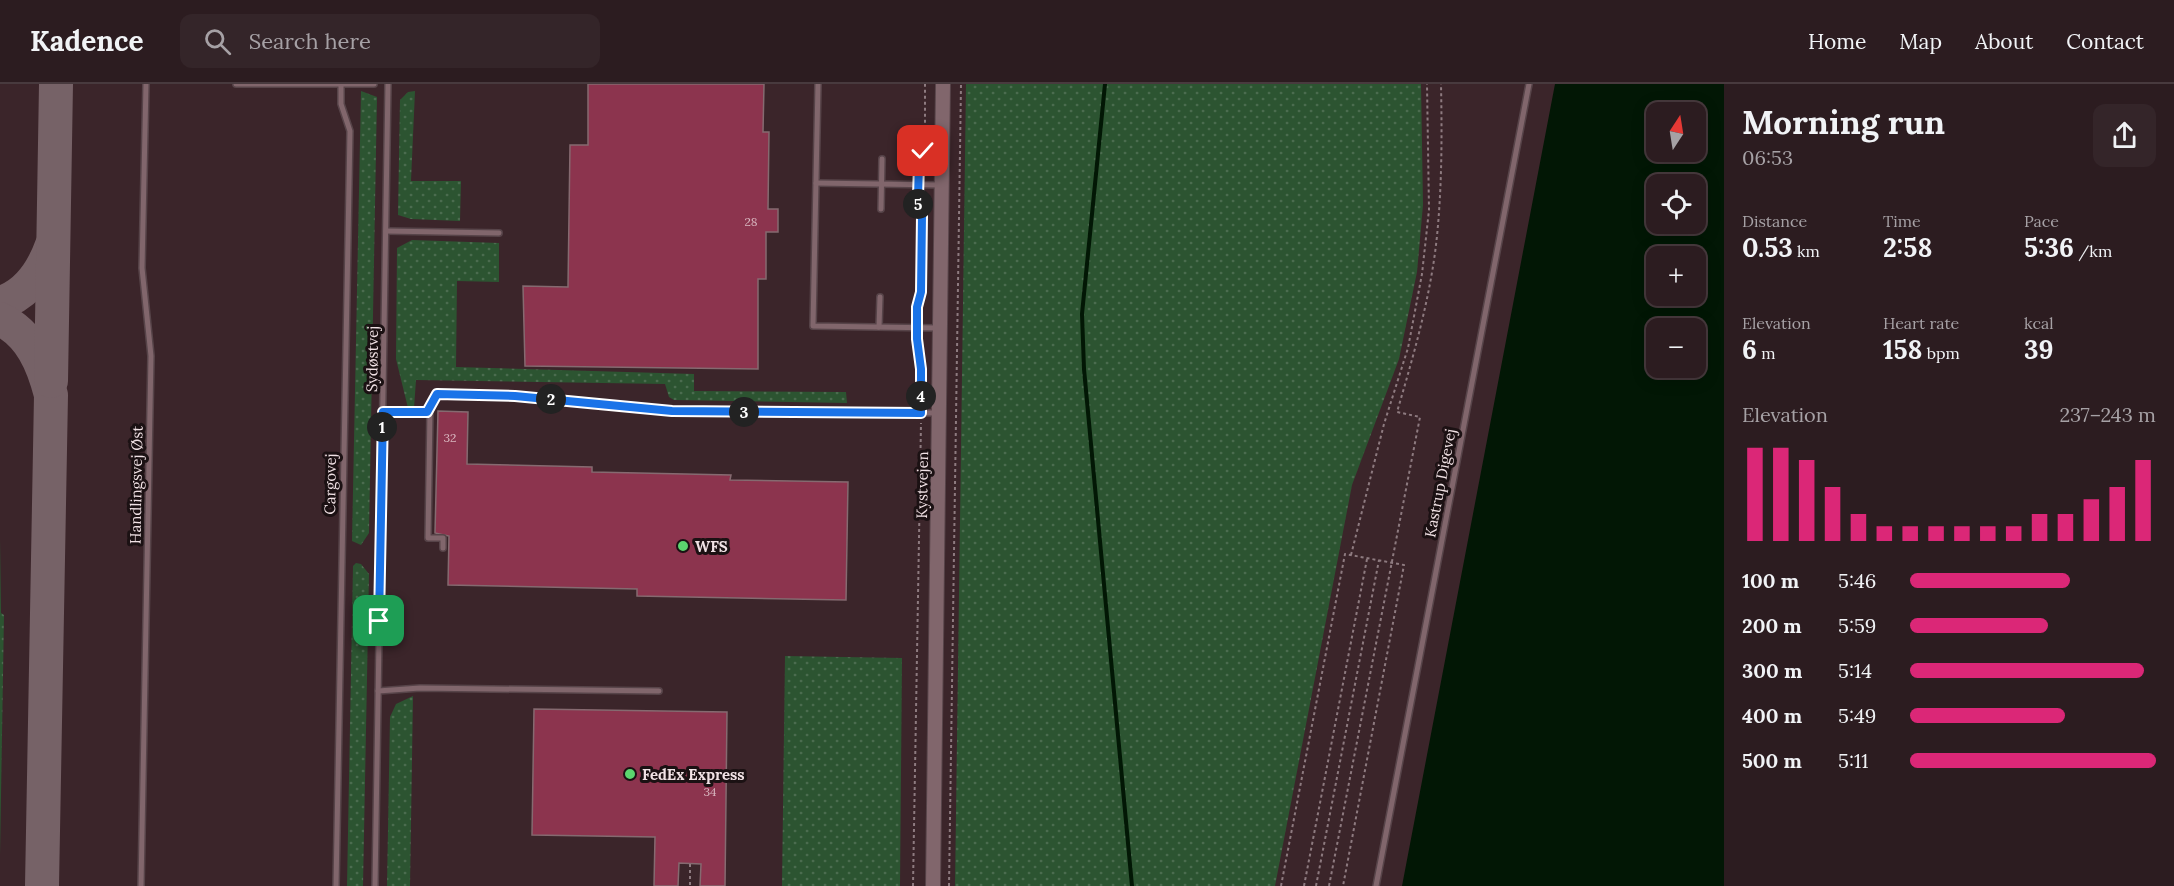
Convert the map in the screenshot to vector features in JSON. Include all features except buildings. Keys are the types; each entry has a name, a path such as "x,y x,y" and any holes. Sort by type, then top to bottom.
{"street":[{"name":"Kystvejen","path":"933,886 943,84"}],"lane":[{"name":"Handlingsvej Øst","path":"141,886 151,356 142,268 146,84"},
{"path":"236,84 374,84"},
{"name":"Sydøstvej","path":"375,886 388,84"},
{"path":"818,84 813,326 940,328"},
{"name":"Kastrup Digevej","path":"1376,886 1528,84"},
{"name":"Cargovej","path":"336,886 350,130 341,104 341,85"},
{"path":"881,210 882,159"},
{"path":"816,183 942,185"},
{"path":"386,231 499,233"},
{"path":"879,327 880,297"},
{"path":"443,548 443,538 428,538 430,411 437,394 515,396 672,411 940,414"},
{"path":"383,412 430,411"},
{"path":"378,691 420,688 659,691"}],"path":[{"path":"913,886 921,413 917,307 921,292 922,216 918,207 918,183 919,163 925,141 925,84"},
{"path":"949,886 961,84"},
{"path":"1351,555 1384,424 1408,348 1422,274 1429,210 1427,84"},
{"path":"1329,886 1420,417 1397,412 1415,349 1437,239 1443,141 1441,84"},
{"path":"1281,886 1345,554 1404,565 1343,886"},
{"path":"1304,886 1367,558"},
{"path":"1316,886 1379,560"},
{"path":"690,864 690,886"}],"green space":[{"path":"966,84 1421,84 1423,205 1417,272 1399,359 1352,485 1275,886 955,886"},
{"path":"361,91 377,97 369,533 361,545 352,541"},
{"path":"415,91 411,181 461,181 460,221 411,219 398,215 400,100 408,92"},
{"path":"412,240 499,243 499,282 457,281 456,367 694,374 694,391 846,392 847,403 674,400 669,397 665,384 416,380 414,408 408,408 396,359 397,248"},
{"path":"0,539 1,613 4,615 0,855"},
{"path":"356,563 361,564 369,574 363,886 347,886 353,566"},
{"path":"785,656 902,658 900,886 782,886"},
{"path":"413,696 410,886 387,886 390,717 396,704"}],"shaded area":[{"path":"1555,84 1724,84 1724,886 1402,886"}],"waterway":[{"path":"1105,84 1082,314 1084,369 1132,886"}],"taxiway":[{"path":"51,381 56,84"},
{"path":"0,303 26,288 39,272 52,245"},
{"path":"0,319 11,325 28,341 40,361 51,395 42,886"}],"place":[{"name":"WFS","path":"683,546"},
{"name":"FedEx Express","path":"630,774"}],"route":[{"path":"379,621 383,412 427,412 430,411 437,394 515,396 672,411 921,413 917,307 921,292 922,216 918,207 919,163 923,151"}]}
